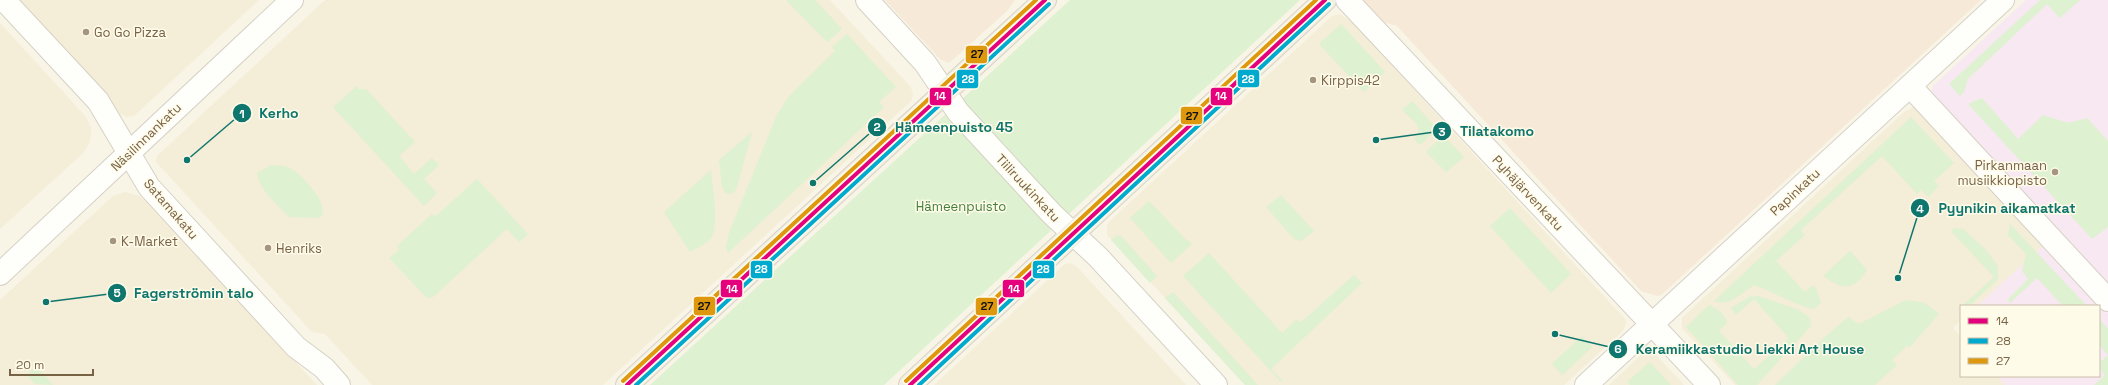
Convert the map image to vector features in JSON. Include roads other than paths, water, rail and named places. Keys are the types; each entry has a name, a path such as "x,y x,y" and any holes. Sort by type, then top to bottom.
{"main road":[{"path":"627,385 1045,0"},
{"path":"910,385 1325,0"}],"street":[{"name":"Satamakatu","path":"4,0 98,101 150,188 296,347 324,368 339,385"},
{"name":"Näsilinnankatu","path":"0,274 292,0"},
{"name":"Tiiliruukinkatu","path":"867,0 925,63 958,112 1052,214 1098,257 1216,385"},
{"name":"Pyhäjärvenkatu","path":"1347,0 1709,385"},
{"name":"Papinkatu","path":"1586,385 2003,0"},
{"path":"1910,86 2108,300"}],"place":[{"name":"Go Go Pizza","path":"86,32"},
{"name":"Kirppis42","path":"1313,80"},
{"name":"Tilatakomo","path":"1376,140"},
{"name":"Kerho","path":"187,160"},
{"name":"Pirkanmaan musiikkiopisto","path":"2055,172"},
{"name":"Hämeenpuisto 45","path":"813,183"},
{"name":"K-Market","path":"113,241"},
{"name":"Henriks","path":"268,248"},
{"name":"Pyynikin aikamatkat","path":"1898,278"},
{"name":"Fagerströmin talo","path":"46,302"},
{"name":"Keramiikkastudio Liekki Art House","path":"1555,334"}],"park label":[{"name":"Hämeenpuisto","path":"961,206"}]}
